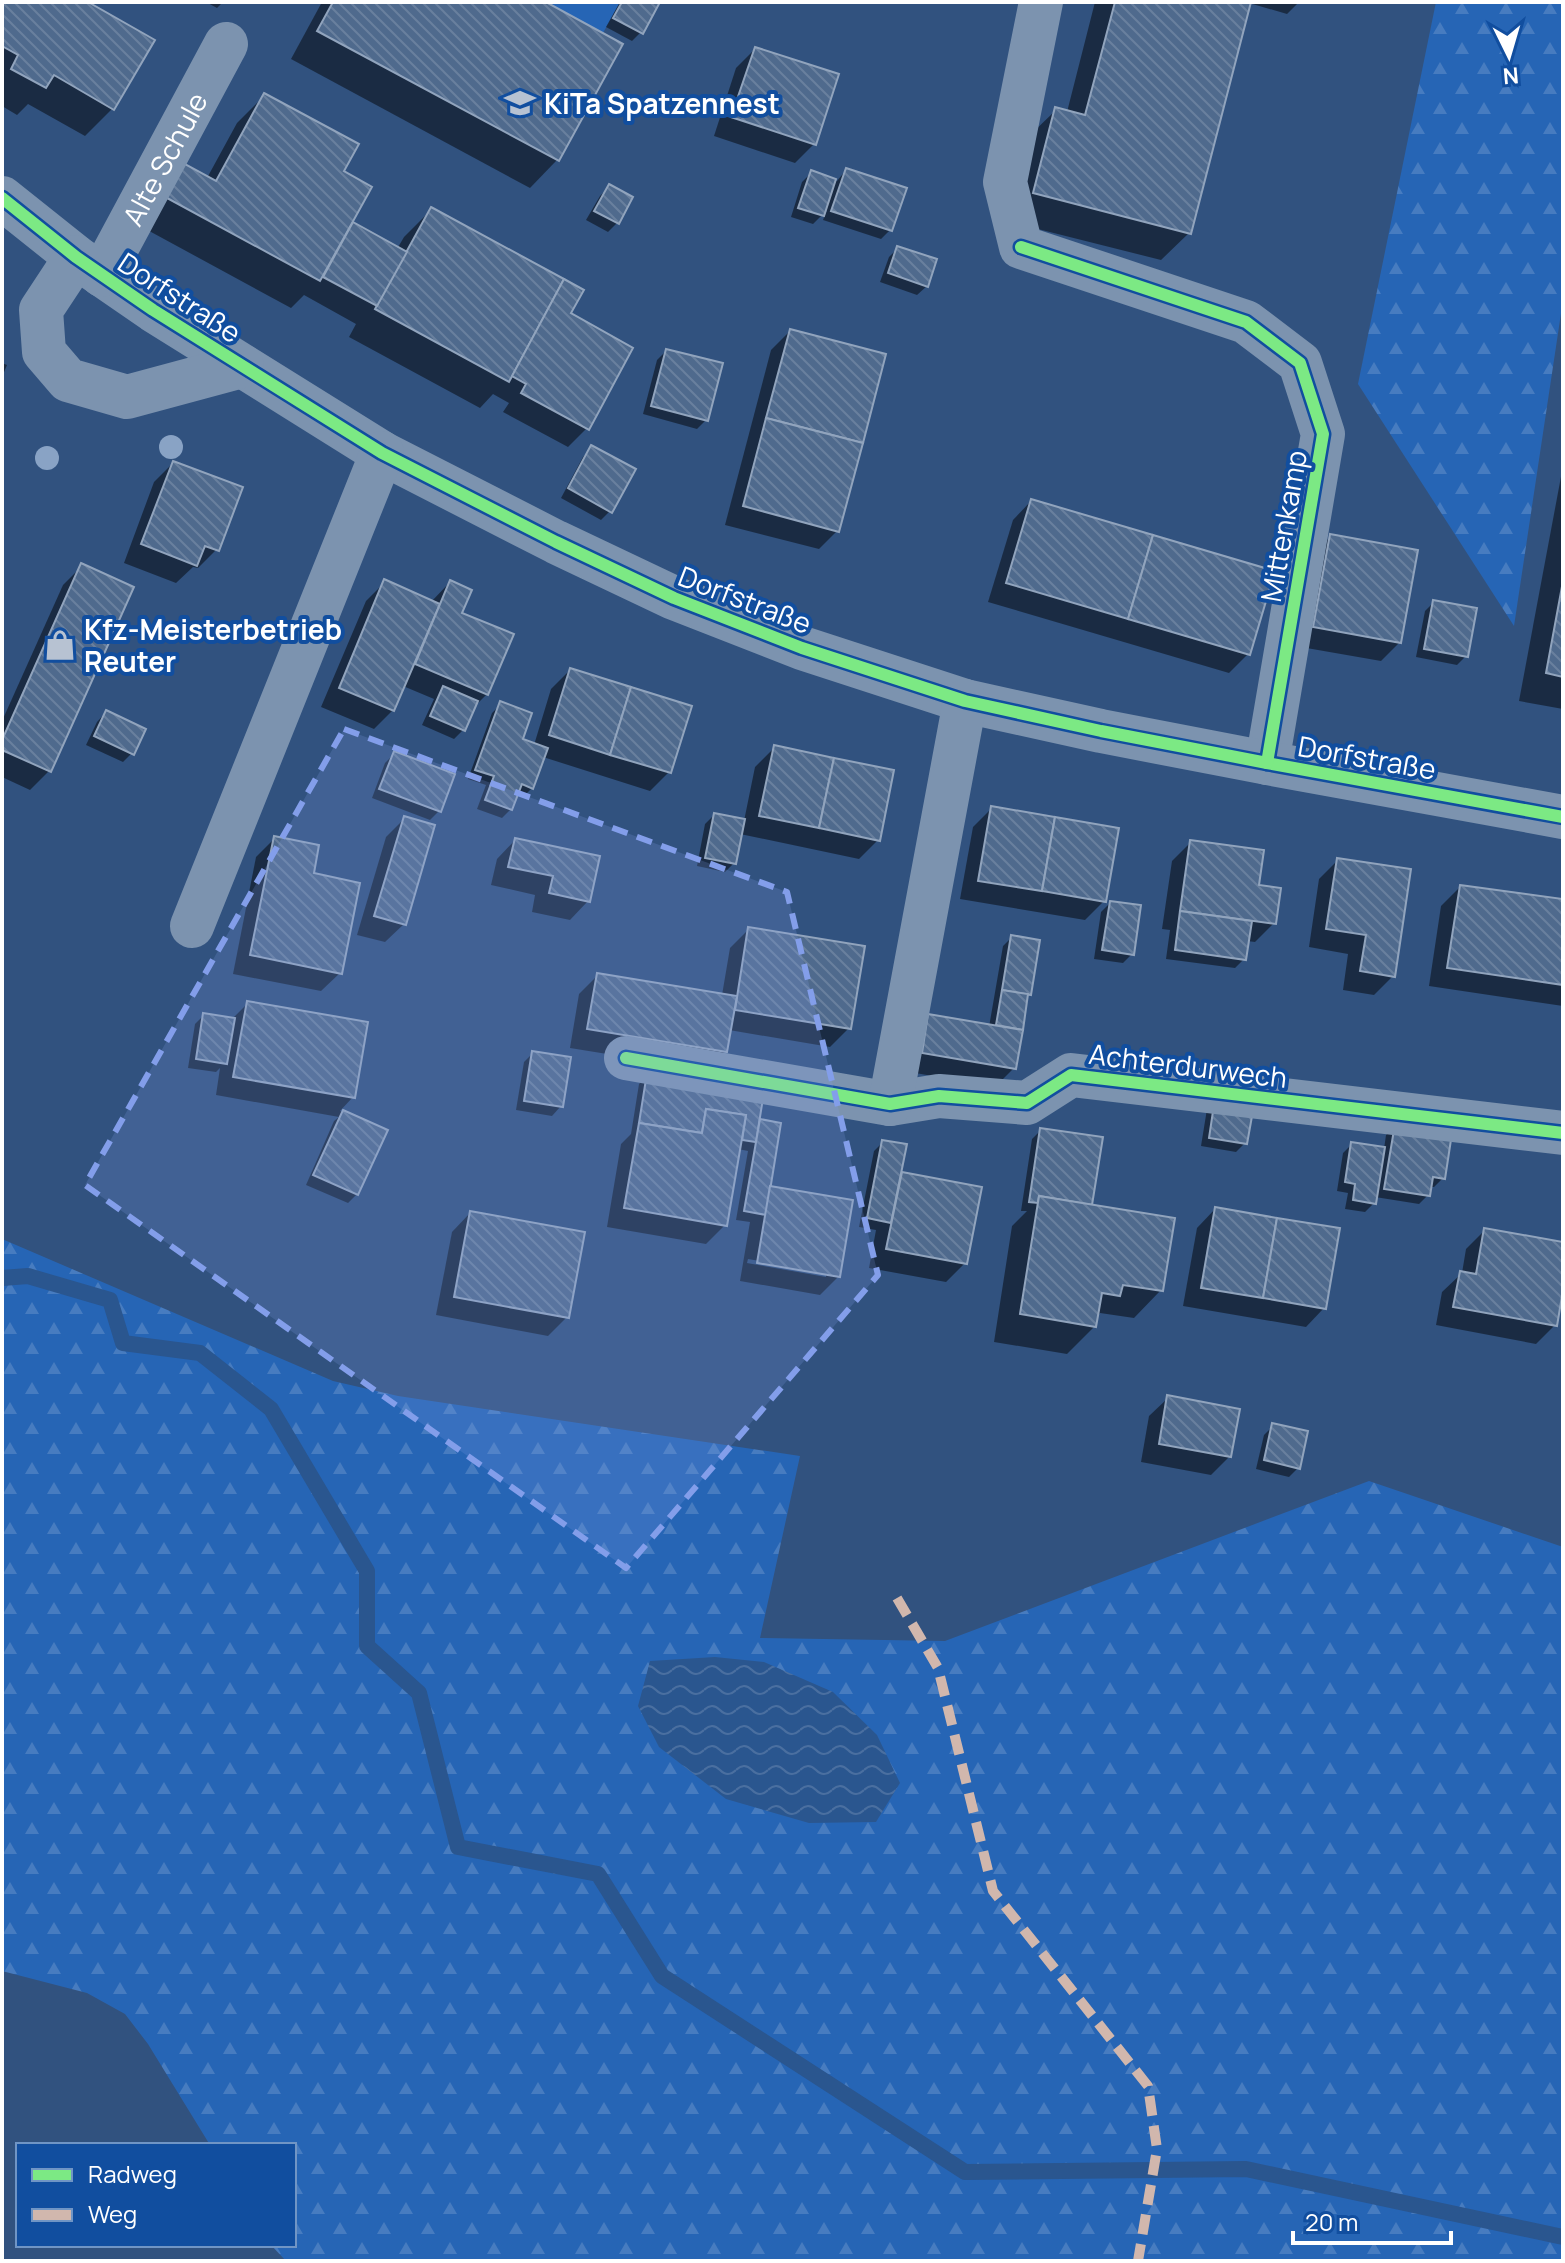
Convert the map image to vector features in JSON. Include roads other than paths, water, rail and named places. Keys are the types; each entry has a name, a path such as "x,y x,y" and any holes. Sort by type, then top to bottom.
{"street":[{"name":"Mittenkamp","path":"1041,2 1005,182 1021,247 1246,322 1300,363 1323,434 1267,763"},
{"name":"Alte Schule","path":"89,266 226,44"},
{"name":"Dorfstraße","path":"2,198 89,266 153,310 382,453 674,598 802,648 965,701 1101,731 1563,817"},
{"name":"Dorfstraße","path":"89,266 41,310 44,352 68,380 127,397 242,366"},
{"path":"192,926 382,453"},
{"path":"890,1104 965,701"},
{"name":"Achterdurwech","path":"626,1058 890,1104 939,1096 1027,1103 1071,1075 1563,1133"}],"water":[{"path":"715,1657 764,1662 833,1692 877,1735 900,1783 876,1822 809,1823 726,1799 659,1747 638,1706 650,1661"}],"waterway":[{"path":"2,1278 28,1276 110,1300 123,1343 200,1353 271,1409 367,1571 367,1646 419,1693 458,1847 598,1874 662,1976 965,2172 1246,2169 1563,2237"}],"place":[{"name":"KiTa Spatzennest","path":"520,103"},
{"name":"Kfz-Meisterbetrieb Reuter","path":"60,645"}]}
